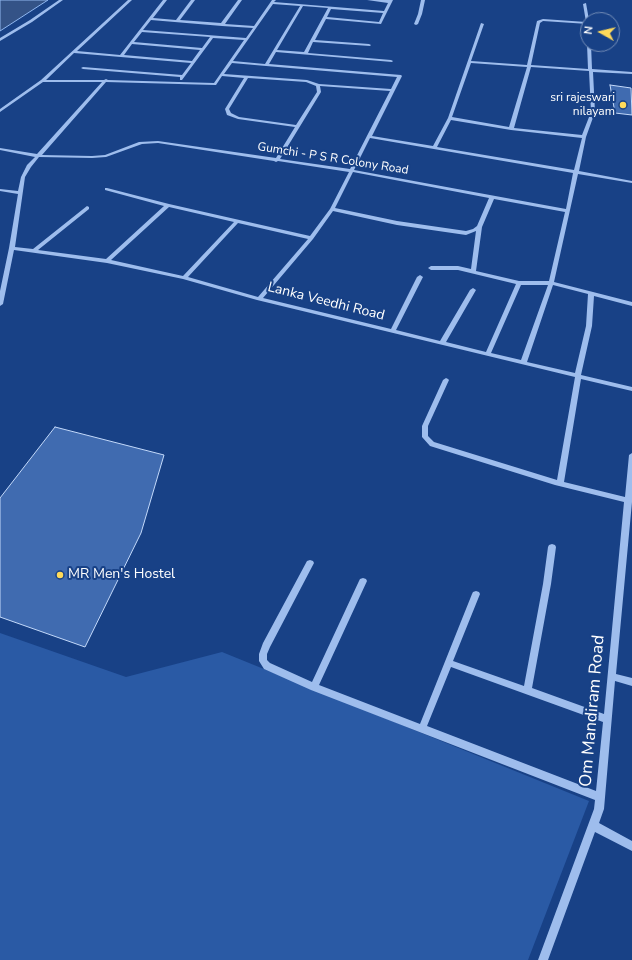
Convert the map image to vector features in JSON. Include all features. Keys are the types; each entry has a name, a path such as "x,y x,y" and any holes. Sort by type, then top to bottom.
{"street":[{"path":"0,40 61,0"},
{"path":"0,111 42,81 130,0"},
{"path":"121,56 165,0"},
{"path":"177,21 193,0"},
{"path":"222,25 240,0"},
{"path":"324,18 380,23 391,1 369,0"},
{"path":"416,24 423,0"},
{"path":"42,81 106,80 214,84 273,2 386,12"},
{"path":"585,4 586,12"},
{"path":"266,65 302,5"},
{"path":"305,54 330,8"},
{"path":"150,19 255,27"},
{"path":"511,128 529,66 538,22 543,20 580,22"},
{"path":"434,148 450,118 482,24"},
{"path":"140,31 246,39"},
{"path":"179,82 212,37"},
{"path":"312,41 369,45"},
{"path":"131,43 203,49"},
{"path":"274,51 391,61"},
{"path":"74,52 194,62"},
{"path":"523,363 551,283 584,137 593,112 590,52"},
{"path":"230,62 400,76 353,171 332,209 311,238 259,299"},
{"path":"470,62 632,73"},
{"path":"83,68 183,76"},
{"path":"221,75 307,81 318,85 393,90"},
{"path":"247,77 227,109 228,114 238,118 296,126"},
{"path":"0,304 3,271 12,248 23,177 29,166 106,80"},
{"path":"276,161 318,92 318,85"},
{"path":"450,118 511,128 584,137"},
{"path":"370,137 632,182"},
{"name":"Gumchi - P S R Colony Road","path":"0,149 38,156 92,157 106,156 141,143 158,142 276,161 353,171 568,211"},
{"path":"0,190 21,192"},
{"path":"107,190 311,238"},
{"path":"473,272 479,227 492,197"},
{"path":"107,261 168,205"},
{"path":"35,250 87,208"},
{"path":"332,209 397,223 461,232 471,232 479,227"},
{"path":"184,278 237,221"},
{"name":"Lanka Veedhi Road","path":"12,248 107,261 184,278 259,299 632,389"},
{"path":"431,268 458,268 519,283 551,283 632,304"},
{"path":"393,331 420,277"},
{"path":"488,354 519,283"},
{"path":"442,343 473,290"},
{"path":"560,483 578,376 589,326 591,293"},
{"path":"446,380 425,426 424,433 427,440 432,444 560,483 629,501"},
{"name":"Om Mandiram Road","path":"543,960 599,809 631,481 632,455"},
{"path":"527,691 547,584 552,547"},
{"path":"310,563 266,646 263,654 263,661 267,666 314,687 600,797"},
{"path":"314,687 363,581"},
{"path":"422,729 476,594"},
{"path":"449,663 607,719"},
{"path":"611,676 632,682"},
{"path":"593,825 632,846"}],"shaded area":[{"path":"0,0 48,0 0,31"},
{"path":"0,633 126,677 222,652 589,801 528,960 0,960"}],"building":[{"name":"sri rajeswari nilayam","path":"610,85 631,88 632,115 615,113"},
{"name":"MR Men's Hostel","path":"55,427 164,455 141,533 85,647 0,617 0,498"}],"place":[{"name":"sri rajeswari nilayam","path":"623,105"},
{"name":"MR Men's Hostel","path":"60,575"}]}
